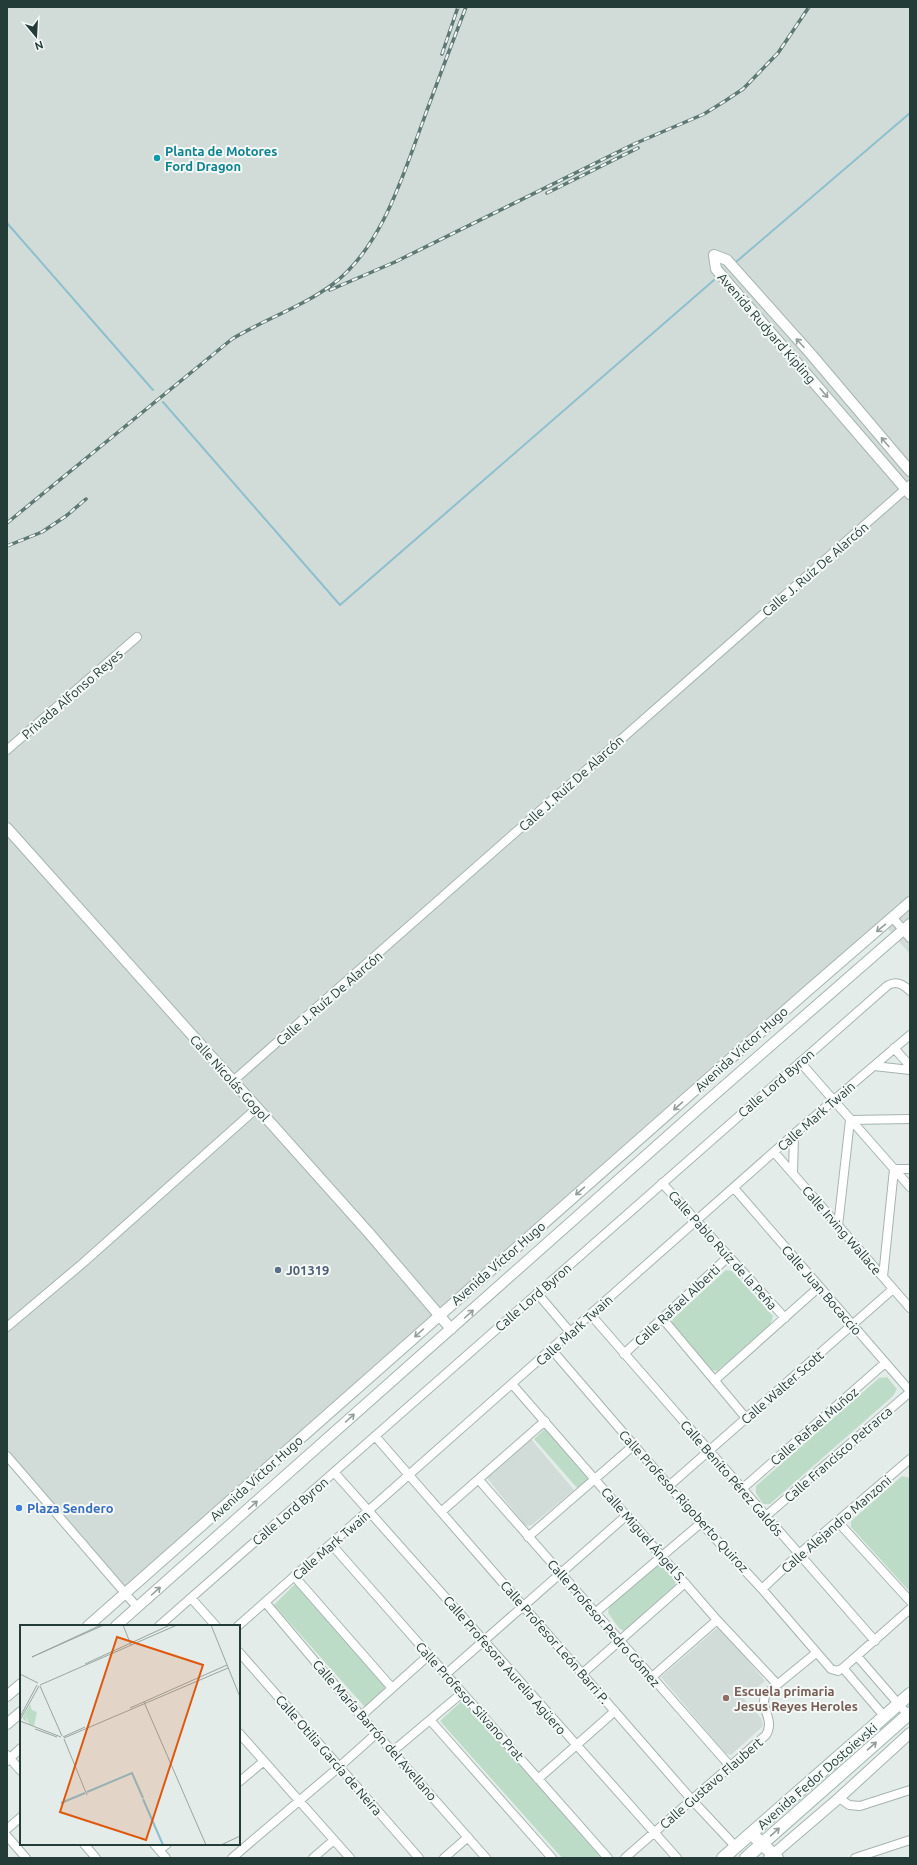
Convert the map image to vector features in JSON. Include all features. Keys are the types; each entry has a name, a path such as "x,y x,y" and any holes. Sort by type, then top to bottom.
{"main road":[{"name":"Avenida Fedor Dostoievski","path":"723,1858 910,1694"},
{"name":"Avenida Fedor Dostoievski","path":"756,1852 909,1714"},
{"path":"744,1840 756,1852 773,1857"}],"street":[{"name":"Avenida Rudyard Kipling","path":"908,489 732,289 716,269 714,255 727,260 743,280 810,353 910,471"},
{"path":"732,289 743,280"},
{"name":"Calle J. Ruíz De Alarcón","path":"233,1081 908,489"},
{"name":"Privada Alfonso Reyes","path":"7,750 137,637"},
{"name":"Calle Nicolás Gogol","path":"7,828 257,1108 451,1329"},
{"name":"Avenida Víctor Hugo","path":"89,1625 910,902"},
{"path":"893,918 908,931"},
{"name":"Avenida Víctor Hugo","path":"117,1625 451,1329 908,931"},
{"name":"Calle Lord Byron","path":"160,1625 886,986 895,982 899,983 910,991"},
{"name":"Calle Mark Twain","path":"239,1625 552,1350 794,1134 910,1035"},
{"path":"894,1048 910,1066"},
{"path":"800,1062 910,1187"},
{"path":"874,1066 910,1070"},
{"path":"7,1327 83,1263 257,1108"},
{"path":"850,1120 910,1119"},
{"path":"838,1226 850,1120"},
{"path":"793,1174 794,1134"},
{"name":"Calle Irving Wallace","path":"774,1152 893,1289 908,1304"},
{"path":"894,1169 910,1169"},
{"path":"883,1277 894,1169"},
{"name":"Calle Pablo Ruíz de la Peña","path":"662,1183 785,1318"},
{"name":"Calle Juan Bocaccio","path":"734,1188 910,1392"},
{"name":"Calle Rafael Alberti","path":"624,1354 729,1256"},
{"path":"715,1380 819,1287"},
{"name":"Calle Walter Scott","path":"670,1485 893,1289"},
{"path":"537,1293 571,1332"},
{"name":"Calle Benito Pérez Galdós","path":"591,1315 875,1641"},
{"path":"663,1319 746,1418"},
{"name":"Calle Profesor Rigoberto Quiroz","path":"552,1350 670,1485 701,1523 762,1589 816,1653"},
{"name":"Calle Rafael Muñoz","path":"742,1489 885,1363"},
{"name":"Calle Miguel Ángel S.","path":"512,1384 717,1620 777,1684"},
{"name":"Calle Francisco Petrarca","path":"766,1516 910,1392"},
{"path":"441,1512 545,1421"},
{"name":"Calle Profesor León Barri P.","path":"375,1436 583,1673 692,1800 744,1840"},
{"path":"528,1537 634,1445"},
{"path":"7,1456 137,1607"},
{"name":"Calle Alejandro Manzoni","path":"762,1589 799,1554 909,1463"},
{"name":"Calle Profesora Aurelia Agüero","path":"334,1472 653,1833 677,1858"},
{"name":"Calle Profesor Pedro Gómez","path":"479,1480 730,1766"},
{"path":"446,1674 627,1515"},
{"path":"838,1521 910,1601"},
{"path":"595,1613 701,1523"},
{"name":"Calle Profesor Silvano Prat","path":"331,1544 608,1858"},
{"path":"294,1576 392,1688"},
{"path":"583,1673 686,1583"},
{"path":"191,1598 215,1625"},
{"name":"Calle María Barrón del Avellano","path":"265,1602 361,1716 486,1858"},
{"path":"816,1653 834,1671 838,1672 910,1609"},
{"path":"652,1677 717,1620"},
{"name":"Calle Otilia García de Neira","path":"240,1653 419,1858"},
{"name":"Calle Gustavo Flaubert","path":"625,1858 766,1735 770,1728 764,1698 777,1684 816,1653"},
{"path":"361,1716 429,1656"},
{"path":"857,1656 898,1704 909,1714"},
{"path":"843,1668 884,1716"},
{"path":"7,1696 20,1685"},
{"path":"393,1751 462,1693"},
{"path":"538,1779 615,1711"},
{"path":"7,1724 20,1713"},
{"path":"430,1720 552,1858"},
{"path":"232,1858 339,1768 377,1733"},
{"path":"773,1857 910,1733"},
{"path":"240,1734 350,1858"},
{"path":"894,1747 910,1741"},
{"path":"20,1749 8,1758 20,1770"},
{"path":"240,1781 264,1761"},
{"path":"839,1798 853,1806 866,1804 910,1790"},
{"path":"7,1829 20,1818"},
{"path":"7,1836 26,1858"},
{"path":"444,1858 468,1837"},
{"path":"313,1858 334,1840"},
{"path":"855,1858 910,1840"},
{"path":"85,1845 96,1858"},
{"path":"156,1847 166,1858"}],"shaded area":[{"path":"7,7 910,7 910,954 880,920 129,1593 7,1452"},
{"path":"531,1439 574,1490 532,1525 528,1526 525,1525 487,1478 488,1475"},
{"path":"717,1628 722,1630 765,1681 744,1699 761,1718 763,1726 731,1755 725,1753 661,1677"}],"green space":[{"path":"726,1270 732,1271 773,1316 770,1326 717,1371 712,1370 672,1323 673,1319"},
{"path":"887,1377 897,1389 893,1396 770,1504 763,1504 756,1493 756,1486 879,1378"},
{"path":"547,1427 591,1477 578,1489 534,1439"},
{"path":"902,1476 910,1478 910,1592 851,1527 851,1521"},
{"path":"658,1565 663,1566 676,1578 675,1585 624,1631 619,1628 608,1613 609,1607"},
{"path":"296,1583 388,1687 365,1707 274,1605"},
{"path":"464,1699 602,1858 562,1858 440,1721"}],"waterway":[{"path":"736,262 910,113"},
{"path":"7,223 153,390"},
{"path":"163,402 340,605 714,280"}],"railway":[{"path":"442,54 458,7"},
{"path":"7,523 232,339 321,292 350,269 377,232 398,189 466,7"},
{"path":"330,290 395,262 634,144 704,114 743,89 778,53 809,7"},
{"path":"547,193 638,148"},
{"path":"7,546 42,532 66,516 86,499"}],"place":[{"name":"Planta de Motores Ford Dragon","path":"157,158"},
{"name":"J01319","path":"278,1270"},
{"name":"Plaza Sendero","path":"19,1508"},
{"name":"Escuela primaria Jesus Reyes Heroles","path":"726,1698"}]}
